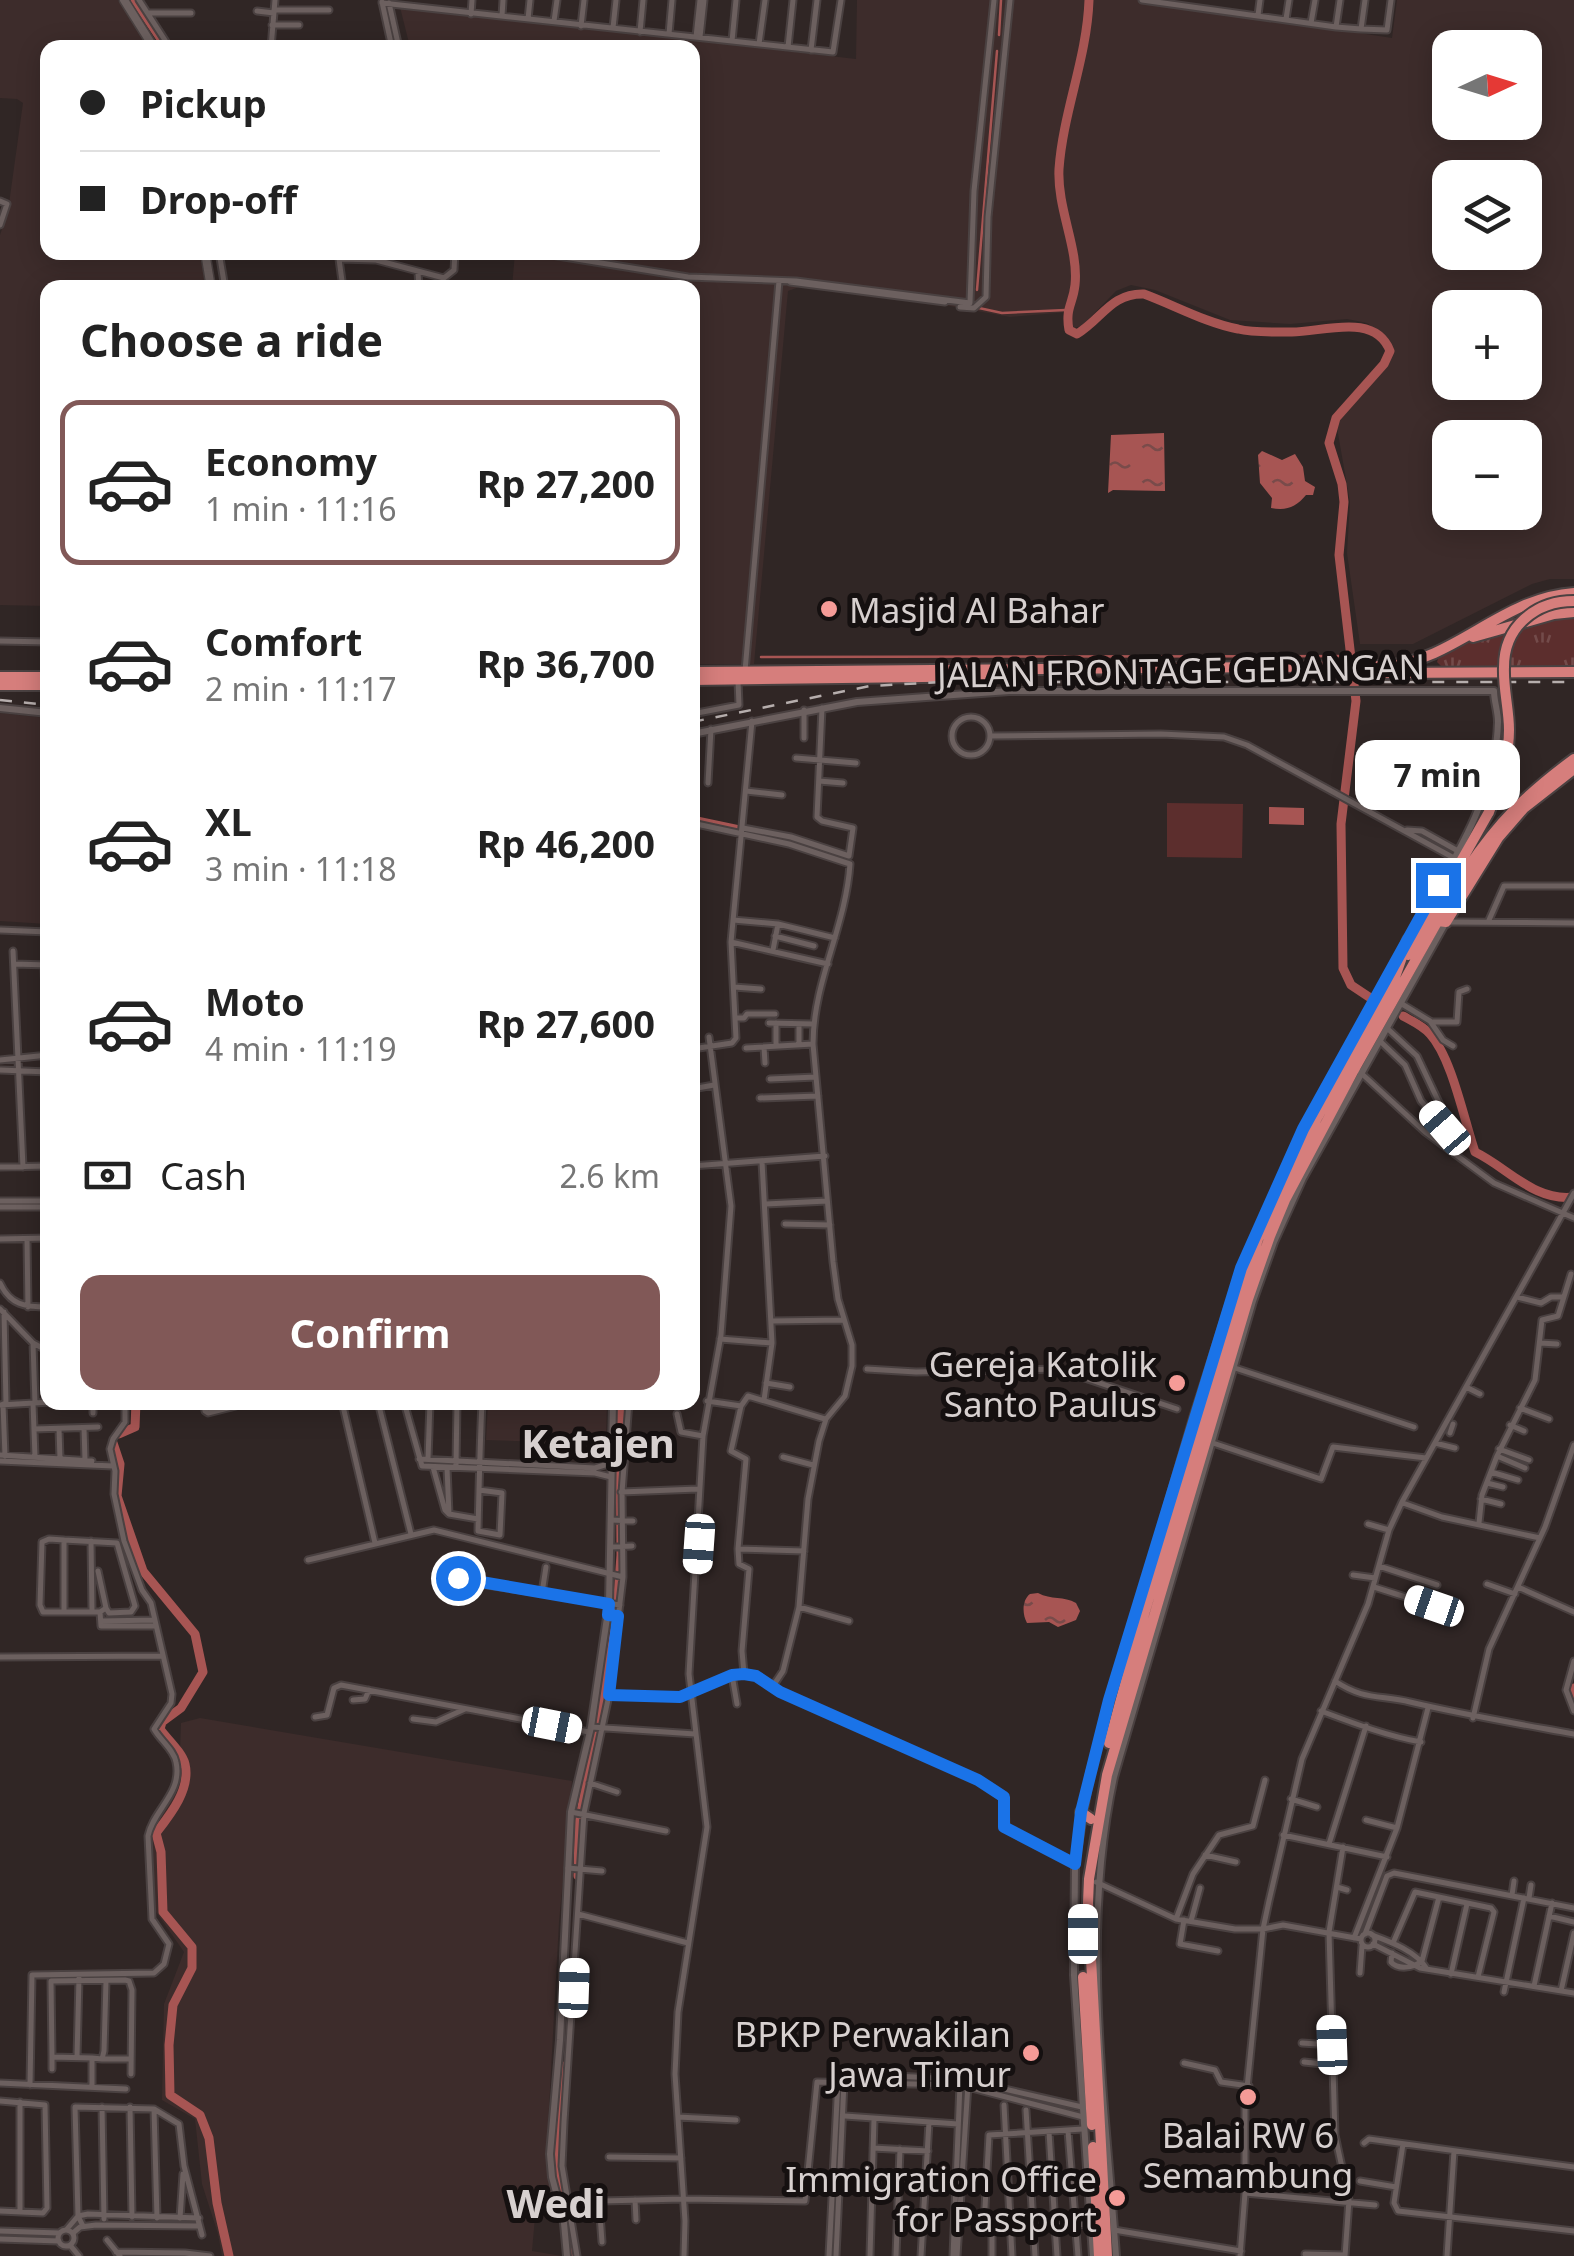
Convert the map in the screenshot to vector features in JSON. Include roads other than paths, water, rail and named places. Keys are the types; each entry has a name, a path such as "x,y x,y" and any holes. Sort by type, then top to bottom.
{"highway":[{"path":"1447,673 1439,671 1435,664 1436,656 1444,649 1510,609 1574,593"},
{"path":"1395,977 1489,812 1508,748 1503,663 1509,640 1524,617 1535,609 1574,601"},
{"path":"1352,670 1396,666 1491,630 1574,612"},
{"path":"700,676 1352,670 1574,672"},
{"path":"0,677 40,677"},
{"path":"0,685 40,685"},
{"path":"1446,919 1483,844 1527,794 1574,758"},
{"path":"1107,2256 1106,2166 1091,2129 1084,2083 1079,1964 1092,1820 1104,1742 1154,1566 1258,1240 1318,1118 1378,1018 1498,838 1524,808 1574,769"},
{"path":"1393,998 1395,977 1408,940"},
{"path":"1096,2256 1091,2129 1093,1951 1086,1903 1110,1776 1250,1300 1285,1200 1318,1118 1359,1071 1370,1052 1378,1018"},
{"path":"1081,1812 1092,1820"}],"main road":[{"path":"124,0 149,40"}],"street":[{"path":"139,0 165,40"},
{"path":"271,40 275,0"},
{"path":"420,8 423,0"},
{"path":"435,10 436,0"},
{"path":"471,14 472,0"},
{"path":"502,16 503,0"},
{"path":"528,18 530,0"},
{"path":"554,21 557,0"},
{"path":"581,26 584,0"},
{"path":"613,28 616,0"},
{"path":"640,32 644,0"},
{"path":"669,34 672,0"},
{"path":"698,37 702,0"},
{"path":"732,41 736,0"},
{"path":"759,44 765,0"},
{"path":"788,47 793,0"},
{"path":"811,50 817,0"},
{"path":"393,40 385,1 471,14 834,50 841,0"},
{"path":"583,260 688,277 926,295 962,304 972,299 974,190 994,0"},
{"path":"790,282 966,308 978,306 986,297 988,216 1010,0"},
{"path":"1145,0 1202,3 1229,11 1385,32 1391,0"},
{"path":"1229,11 1230,0"},
{"path":"1258,15 1260,0"},
{"path":"1286,19 1289,0"},
{"path":"1312,23 1315,0"},
{"path":"1336,27 1340,0"},
{"path":"1361,29 1366,0"},
{"path":"257,11 329,10"},
{"path":"148,12 191,13"},
{"path":"272,25 299,25"},
{"path":"992,42 1006,44"},
{"path":"0,201 7,204 0,226"},
{"path":"376,260 441,278 454,270 455,260"},
{"path":"418,272 418,280"},
{"path":"700,713 739,706 780,282"},
{"path":"0,641 40,642"},
{"name":"JALAN FRONTAGE GEDANGAN","path":"700,732 804,710 1009,690 1494,690 1498,721 1488,781 1456,855"},
{"path":"0,708 40,712"},
{"path":"700,824 790,840 843,856 851,853 853,828 818,818 822,708"},
{"path":"804,710 804,738"},
{"path":"972,717 985,723 990,736 985,750 972,756 958,751 952,734 959,722 972,717"},
{"path":"700,1048 735,1041 731,942 752,721"},
{"path":"708,782 711,730"},
{"path":"990,736 1224,737 1456,855 1408,940 1393,998 1395,1016 1378,1018"},
{"path":"796,758 856,762"},
{"path":"819,781 843,784"},
{"path":"746,790 782,795"},
{"path":"773,1686 784,1671 799,1607 813,1465 826,1419 842,1402 850,1376 852,1344 836,1282 812,1044 814,1010 846,899 850,864 790,840"},
{"path":"1488,921 1504,886 1574,886"},
{"path":"1446,919 1574,923"},
{"path":"733,920 778,924 835,938"},
{"path":"772,950 778,924"},
{"path":"0,930 40,932"},
{"path":"775,936 814,946"},
{"path":"731,942 828,964"},
{"path":"13,951 23,1167"},
{"path":"14,964 40,965"},
{"path":"734,987 761,989"},
{"path":"1430,1022 1458,1022 1460,992 1467,989"},
{"path":"1393,998 1430,1022 1452,1046"},
{"path":"736,1018 776,1014"},
{"path":"1378,1018 1417,1056 1452,1124 1450,1128 1445,1128 1421,1101 1405,1065 1381,1042 1378,1018"},
{"path":"776,1046 773,1023 812,1024"},
{"path":"799,1045 800,1024"},
{"path":"684,2256 675,2074 678,2012 708,1827 689,1694 699,1544 698,1489 707,1401 720,1338 731,1206 709,1038"},
{"path":"1370,1052 1381,1042"},
{"path":"746,1048 812,1044"},
{"path":"764,1047 765,1064"},
{"path":"0,1060 40,1056"},
{"path":"0,1070 40,1072"},
{"path":"1110,1776 1213,1443 1250,1300 1298,1189 1359,1071 1425,1132 1494,1183 1574,1218"},
{"path":"770,1078 816,1077"},
{"path":"700,1088 714,1086"},
{"path":"760,1098 818,1096"},
{"path":"700,1166 825,1156"},
{"path":"762,1162 772,1321 764,1400"},
{"path":"0,1167 40,1166"},
{"path":"1114,2230 1241,2254 1244,2128 1263,1929 1291,1799 1321,1711 1374,1587 1389,1530 1402,1502 1436,1440 1449,1425 1574,1193"},
{"path":"766,1204 828,1201"},
{"path":"0,1204 40,1204"},
{"path":"785,1224 830,1225"},
{"path":"0,1239 40,1238"},
{"path":"27,1239 28,1307"},
{"path":"1480,1523 1481,1499 1490,1472 1535,1380 1543,1318 1558,1318 1571,1274"},
{"path":"0,1283 12,1300 40,1307"},
{"path":"1517,1297 1541,1304 1552,1297 1562,1297"},
{"path":"2,1311 40,1347"},
{"path":"2,1311 2,1457"},
{"path":"772,1321 843,1320"},
{"path":"720,1338 772,1342"},
{"path":"33,1343 35,1457"},
{"path":"1540,1343 1557,1344"},
{"path":"1234,1368 1414,1427"},
{"path":"868,1369 1058,1369 1177,1410"},
{"path":"766,1383 790,1387"},
{"path":"1466,1388 1480,1394"},
{"path":"744,1674 742,1651 749,1569 740,1565 738,1549 746,1459 732,1449 741,1406 746,1396 826,1419"},
{"path":"707,1401 741,1406"},
{"path":"3,1404 40,1403"},
{"path":"1520,1408 1549,1420"},
{"path":"30,2085 32,1975 154,1973 164,1964 168,1944 152,1919 148,1836 151,1824 169,1801 177,1769 173,1755 154,1729 172,1699 151,1602 142,1590 124,1541 114,1494 111,1445 125,1422 126,1410"},
{"path":"344,1410 375,1543"},
{"path":"380,1410 411,1534"},
{"path":"406,1410 418,1460 448,1468 456,1465"},
{"path":"430,1410 429,1465 445,1510 478,1520"},
{"path":"456,1410 456,1465"},
{"path":"478,1490 502,1493 500,1535 478,1532 478,1490 482,1410"},
{"path":"613,1410 611,1477 616,1492"},
{"path":"577,2256 550,2161 570,1951 578,1813 614,1615 618,1575 616,1492 628,1410"},
{"path":"677,1414 681,1432 703,1436"},
{"path":"1510,1426 1524,1431"},
{"path":"34,1429 98,1427"},
{"path":"2,1457 89,1461 84,1428"},
{"path":"59,1429 60,1459"},
{"path":"1436,1440 1455,1448"},
{"path":"1213,1443 1321,1480 1332,1447 1426,1458"},
{"path":"1474,1715 1489,1650 1540,1538 1574,1445"},
{"path":"1498,1453 1529,1460"},
{"path":"1498,1453 1525,1468"},
{"path":"2,1457 113,1466"},
{"path":"783,1458 813,1465"},
{"path":"595,1471 611,1463"},
{"path":"429,1465 595,1471 611,1477"},
{"path":"448,1468 449,1514"},
{"path":"1490,1472 1518,1480"},
{"path":"1565,1476 1574,1480"},
{"path":"1487,1483 1504,1487"},
{"path":"616,1492 698,1489"},
{"path":"1481,1499 1501,1504"},
{"path":"1402,1502 1442,1517 1540,1538"},
{"path":"617,1520 633,1521"},
{"path":"1368,1524 1389,1530"},
{"path":"308,1560 434,1530 618,1575"},
{"path":"44,1539 91,1541 118,1543 134,1606 132,1612 43,1612 40,1605 44,1539"},
{"path":"64,1540 64,1612"},
{"path":"91,1541 92,1611"},
{"path":"618,1547 632,1546"},
{"path":"738,1549 804,1551"},
{"path":"449,1565 462,1580 615,1605"},
{"path":"542,1593 546,1566"},
{"path":"1379,1566 1438,1585"},
{"path":"98,1571 101,1624 156,1623"},
{"path":"1353,1575 1376,1578"},
{"path":"1487,1584 1574,1612"},
{"path":"1374,1587 1434,1606"},
{"path":"799,1607 849,1621"},
{"path":"0,1657 162,1656"},
{"path":"1574,1661 1566,1690 1574,1711"},
{"path":"570,1951 578,1914 578,1813 590,1783 595,1729 609,1695 607,1668"},
{"path":"732,1675 738,1704"},
{"path":"609,1695 671,1698 732,1675 756,1676 886,1740 949,1764 1002,1796 1004,1827 1075,1864"},
{"path":"1335,1682 1369,1698 1402,1700 1574,1734"},
{"path":"315,1717 327,1715 336,1686 595,1729 695,1734"},
{"path":"353,1700 365,1699 369,1690"},
{"path":"413,1719 436,1722 467,1708"},
{"path":"1360,1972 1363,1938 1428,1708"},
{"path":"1321,1711 1421,1742"},
{"path":"1329,1844 1366,1726"},
{"path":"1079,1964 1075,1864 1081,1812 1104,1742"},
{"path":"1218,1950 1180,1944 1193,1874 1222,1832 1252,1828 1265,1780"},
{"path":"590,1783 617,1792"},
{"path":"1291,1799 1317,1807"},
{"path":"578,1813 666,1831"},
{"path":"1366,1820 1397,1828"},
{"path":"1284,1835 1386,1857"},
{"path":"1305,2254 1345,2256 1349,2200 1335,2135 1329,1932 1343,1847"},
{"path":"1206,1854 1236,1862"},
{"path":"575,1868 602,1871"},
{"path":"1363,1938 1390,1873 1574,1908"},
{"path":"1116,2256 1106,2166 1093,1951 1093,1881 1183,1920 1224,1928 1263,1929 1277,1924 1393,1942 1427,1969 1574,1993"},
{"path":"1512,1894 1514,1881"},
{"path":"1504,1992 1532,1885"},
{"path":"1183,1920 1200,1888"},
{"path":"1337,1888 1347,1890"},
{"path":"1393,1942 1412,1894 1494,1910 1478,1977"},
{"path":"1419,1963 1439,1898"},
{"path":"1534,1986 1552,1903"},
{"path":"1451,1974 1468,1904"},
{"path":"578,1914 688,1943"},
{"path":"1549,1916 1574,1922"},
{"path":"1561,1991 1574,1933"},
{"path":"1363,1938 1392,1953 1392,1964 1419,1963"},
{"path":"76,2057 79,1978"},
{"path":"102,2058 106,1980"},
{"path":"52,2068 51,1981 125,1980 131,1984 132,2074"},
{"path":"1302,2043 1332,2045"},
{"path":"52,2057 131,2060"},
{"path":"92,2058 92,2087"},
{"path":"1304,2062 1332,2065"},
{"path":"1184,2063 1214,2070 1221,2082 1249,2086"},
{"path":"564,2202 805,2201 814,2084 843,2078 964,2083 1078,2107"},
{"path":"833,2256 843,2078"},
{"path":"0,2083 126,2089"},
{"path":"964,2083 1083,2117"},
{"path":"961,2164 959,2124 964,2083"},
{"path":"955,2256 964,2083"},
{"path":"992,2256 988,2229 990,2135 1091,2129 1078,2107 1084,2083"},
{"path":"0,2102 45,2106 47,2208 42,2213 0,2211"},
{"path":"20,2102 20,2212"},
{"path":"1004,2105 1012,2256"},
{"path":"102,2107 104,2225"},
{"path":"130,2108 132,2217"},
{"path":"83,2226 78,2216 74,2109 154,2109 179,2124 184,2166 202,2235"},
{"path":"154,2109 157,2218"},
{"path":"1026,2110 1035,2256"},
{"path":"840,2116 959,2124"},
{"path":"678,2118 736,2120"},
{"path":"870,2256 874,2118"},
{"path":"921,2256 929,2122"},
{"path":"1068,2131 1078,2256"},
{"path":"1049,2132 1057,2256"},
{"path":"1364,2143 1369,2138 1574,2167"},
{"path":"1403,2144 1396,2210 1574,2230"},
{"path":"872,2148 928,2151"},
{"path":"896,2256 900,2150"},
{"path":"1447,2256 1454,2151"},
{"path":"609,2158 681,2158"},
{"path":"180,2218 184,2166"},
{"path":"1322,2173 1343,2174"},
{"path":"1360,2181 1396,2187"},
{"path":"1245,2193 1374,2204"},
{"path":"599,2200 602,2242"},
{"path":"635,2200 636,2220"},
{"path":"564,2202 567,2256"},
{"path":"78,2216 132,2217 171,2226 200,2226"},
{"path":"63,2241 78,2216"},
{"path":"70,2231 83,2226 157,2218 199,2218"},
{"path":"171,2218 171,2226"},
{"path":"988,2229 1094,2224"},
{"path":"0,2231 63,2241 75,2256"},
{"path":"0,2239 74,2240 70,2231"},
{"path":"107,2240 118,2254 210,2256"}],"water":[{"path":"1164,433 1165,491 1108,493 1111,435"},
{"path":"1262,451 1282,460 1295,454 1305,481 1315,487 1313,495 1306,495 1291,507 1271,508 1272,498 1260,483 1258,455"},
{"path":"1269,807 1304,808 1304,825 1269,824"},
{"path":"1038,1593 1076,1603 1080,1611 1076,1620 1058,1627 1049,1622 1027,1623 1025,1600"}],"waterway":[{"path":"135,0 162,40"},
{"path":"999,35 1001,0"},
{"path":"1089,0 1059,169 1075,271 1069,330 1077,334 1115,302 1144,294 1214,323 1244,330 1361,328 1383,339 1390,351 1384,364 1336,418 1329,443 1344,502 1339,555 1356,701 1341,824 1343,968 1351,985 1369,997"},
{"path":"977,290 997,51"},
{"path":"979,308 1002,313 1066,310"},
{"path":"761,657 1351,656"},
{"path":"700,822 801,843"},
{"path":"1403,1016 1424,1029 1438,1045 1451,1073 1475,1152 1534,1189 1574,1197"},
{"path":"119,1434 135,1427 136,1410"},
{"path":"617,1610 621,1555 620,1410"},
{"path":"113,1443 120,1464 117,1496 143,1571 195,1634 203,1672 181,1708 162,1722 160,1729 181,1755 186,1773 178,1801 156,1833 161,1852 163,1912 192,1947 192,1968 173,2005 170,2095 200,2115 209,2138 229,2256"},
{"path":"578,1876 579,1823 615,1630"},
{"path":"1574,1688 1574,1697"},
{"path":"565,2066 558,2165 571,2256"}],"railway":[{"path":"700,720 870,686 941,682 1574,682"},
{"path":"0,700 40,704"}],"place":[{"name":"Masjid Al Bahar","path":"829,609"},
{"name":"Gereja Katolik Santo Paulus","path":"1177,1383"},
{"name":"BPKP Perwakilan Jawa Timur","path":"1031,2053"},
{"name":"Balai RW 6 Semambung","path":"1248,2097"},
{"name":"Immigration Office for Passport","path":"1117,2198"}],"district":[{"name":"Ketajen","path":"598,1442"},
{"name":"Wedi","path":"556,2202"}]}
